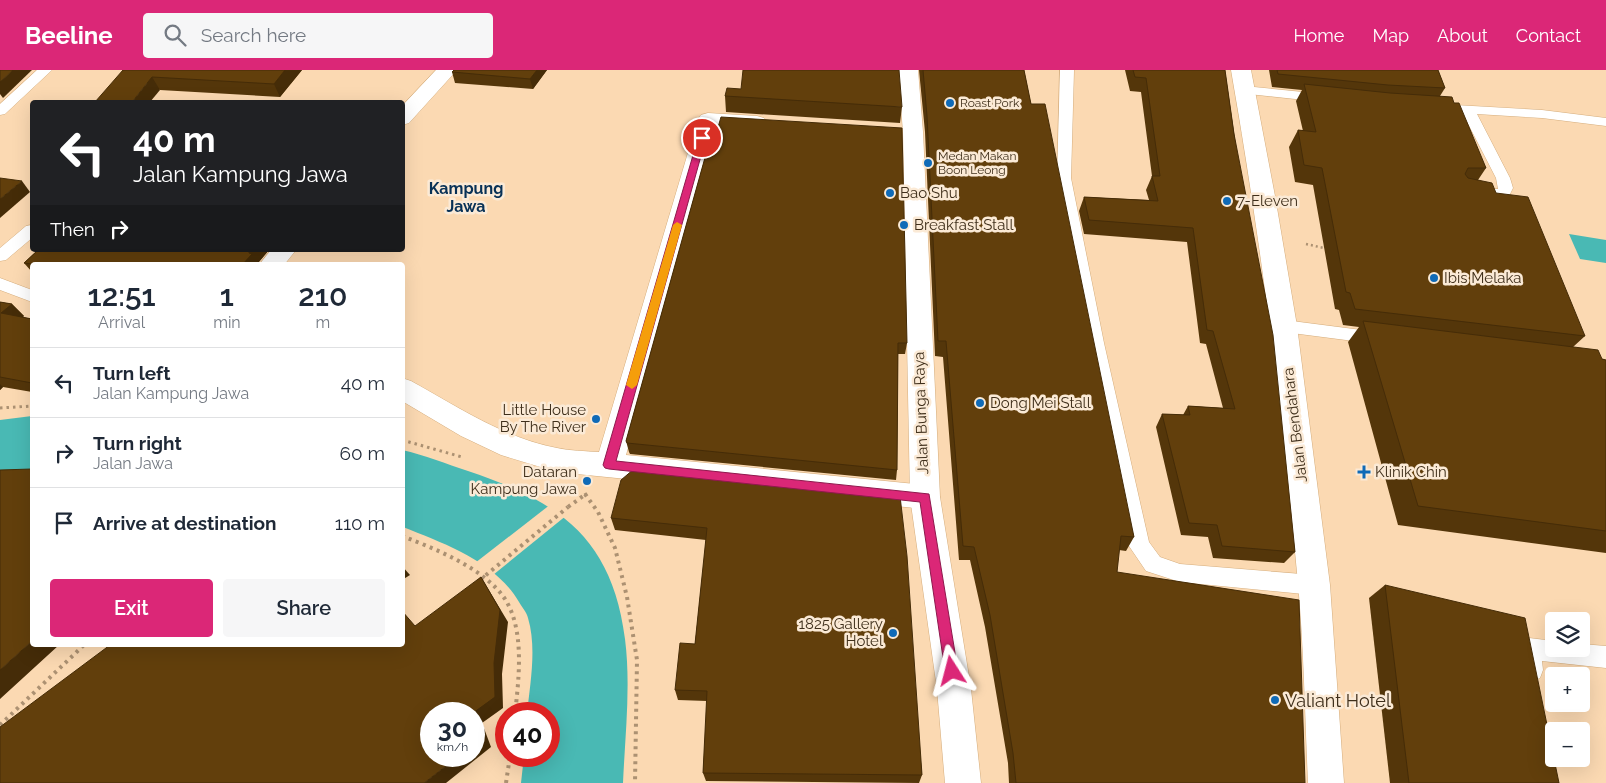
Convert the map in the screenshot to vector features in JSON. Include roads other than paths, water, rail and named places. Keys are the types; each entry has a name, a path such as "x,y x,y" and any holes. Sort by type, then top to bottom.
{"street":[{"path":"405,116 447,70"},
{"name":"Jalan Bunga Raya","path":"908,70 904,132 925,497 954,689 963,783"},
{"name":"Jalan Bendahara","path":"1243,80 1264,196 1284,326 1314,584 1326,783"},
{"path":"609,465 708,119 776,123"},
{"path":"274,262 282,252"},
{"path":"405,390 471,428 511,447 557,460 925,497"}],"lane":[{"path":"0,111 45,70"},
{"path":"1067,70 1064,178 1095,344 1139,546 1153,564 1180,573 1314,584"},
{"path":"1243,80 1341,100"},
{"path":"1419,107 1542,114 1606,122"},
{"path":"1461,190 1493,194 1504,193 1506,188 1503,178 1468,110"},
{"path":"0,256 30,232"},
{"path":"0,284 30,295"},
{"path":"1284,326 1391,340"},
{"path":"1535,688 1529,650 1606,657"}],"water":[{"path":"1569,234 1606,240 1606,263 1580,259"},
{"path":"30,416 30,470 0,473 0,420"},
{"path":"405,451 468,471 529,496 554,510 575,528 593,549 608,574 618,604 625,639 628,693 623,783 521,783 523,767 560,767 560,702 528,702 532,641 527,616 509,588 497,575 452,547 405,528"}],"place":[{"name":"Roast Pork","path":"950,103"},
{"name":"Medan Makan Boon Leong","path":"928,163"},
{"name":"Bao Shu","path":"890,193"},
{"name":"7-Eleven","path":"1227,201"},
{"name":"Breakfast Stall","path":"904,225"},
{"name":"Ibis Melaka","path":"1434,278"},
{"name":"Dong Mei Stall","path":"980,403"},
{"name":"Little House By The River","path":"596,419"},
{"name":"Klinik Chin","path":"1364,472"},
{"name":"Dataran Kampung Jawa","path":"587,481"},
{"name":"1825 Gallery Hotel","path":"893,633"},
{"name":"Valiant Hotel","path":"1275,700"}],"district":[{"name":"Kampung Jawa","path":"466,197"}]}
